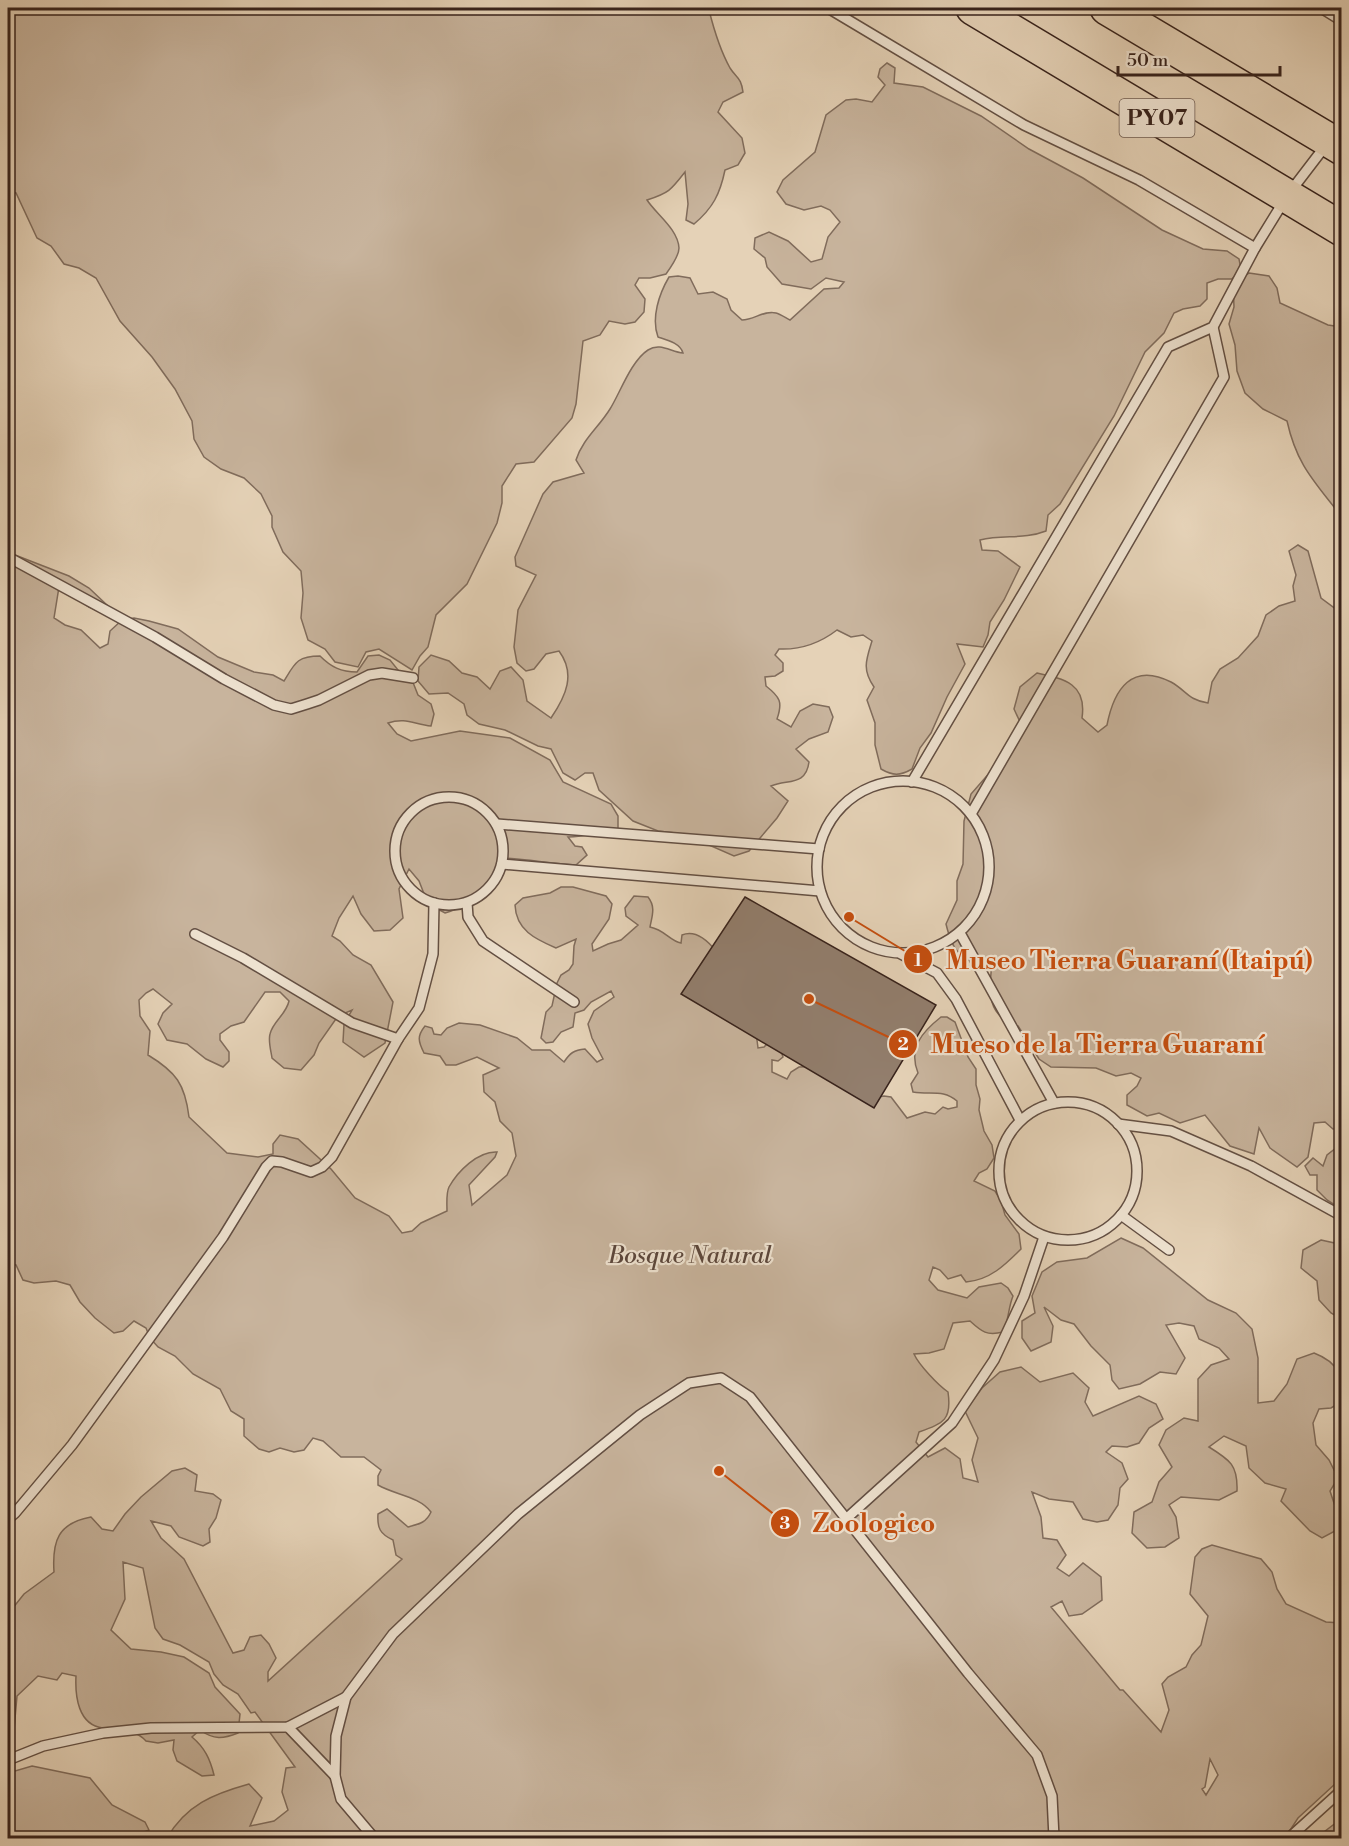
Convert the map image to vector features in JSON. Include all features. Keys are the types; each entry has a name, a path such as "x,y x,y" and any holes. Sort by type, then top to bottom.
{"highway":[{"name":"PY07","path":"973,8 1341,230"},
{"name":"PY07","path":"1107,8 1335,144"}],"lane":[{"path":"828,8 1024,125 1139,180 1255,248"},
{"path":"1321,8 1341,21"},
{"path":"912,782 1168,347 1213,327 1255,248 1287,196 1335,144"},
{"path":"971,814 1224,377 1213,327"},
{"path":"8,557 274,705 291,709 313,702 369,675 382,673 413,678"},
{"path":"901,954 932,949 960,933 976,913 987,889 989,863 984,837 971,814 955,798 934,787 912,782 887,783 864,791 843,805 828,825 819,849 817,870 820,891 831,916 850,936 874,949 901,954 938,973 957,999 1020,1120"},
{"path":"454,797 471,801 486,810 497,824 504,844 502,864 497,877 479,897 467,903 450,905 434,903 418,896 406,883 398,868 395,850 398,833 406,817 420,805 436,798 454,797"},
{"path":"497,824 819,849"},
{"path":"502,864 820,891"},
{"path":"8,1519 79,1435 223,1237 266,1167 272,1161 282,1162 311,1172 322,1167 332,1157 398,1039 419,1008 433,954 434,903"},
{"path":"467,903 468,917 483,940 574,1002"},
{"path":"960,933 1054,1103"},
{"path":"195,934 243,958 352,1023 398,1039"},
{"path":"1075,1102 1096,1107 1119,1124 1128,1135 1136,1155 1137,1176 1132,1197 1121,1215 1106,1229 1086,1238 1065,1240 1044,1237 1023,1225 1008,1207 1000,1185 999,1162 1006,1139 1020,1120 1036,1109 1054,1103 1075,1102"},
{"path":"1119,1124 1171,1131 1251,1166 1341,1216"},
{"path":"1121,1215 1169,1250"},
{"path":"847,1518 952,1423 994,1360 1024,1296 1044,1237"},
{"path":"374,1839 341,1799 335,1776 336,1736 346,1697 393,1634 518,1514 640,1415 689,1383 722,1378 750,1398 968,1673 1037,1755 1052,1796 1054,1839"},
{"path":"8,1760 43,1746 103,1733 151,1728 288,1727 346,1697"},
{"path":"288,1727 335,1776"},
{"path":"1290,1839 1341,1790"}],"green space":[{"path":"8,8 706,8 709,10 723,54 740,81 743,92 723,102 718,112 742,138 745,153 738,165 725,170 715,200 694,224 686,220 688,204 685,172 669,190 647,200 675,234 679,248 676,258 666,274 639,278 635,285 645,299 644,312 635,322 625,324 609,321 600,335 583,341 576,404 572,418 534,462 516,464 502,486 502,503 497,523 467,584 436,615 428,647 412,670 379,649 366,652 358,667 335,662 325,649 308,640 301,618 303,593 301,571 283,552 272,527 272,516 261,494 244,478 221,469 204,457 194,439 192,421 175,389 152,357 120,321 96,278 79,268 64,264 51,246 37,238 16,193 8,191"},
{"path":"887,63 895,68 894,83 923,87 981,116 1029,149 1083,178 1162,230 1203,249 1227,251 1239,259 1241,269 1232,279 1218,279 1207,283 1207,299 1200,306 1174,313 1164,333 1145,352 1114,416 1060,504 1048,515 1046,531 1038,534 980,540 982,550 998,551 1020,567 990,622 983,647 957,644 965,664 931,733 920,748 912,769 896,774 881,769 875,745 875,723 867,700 874,687 866,665 872,641 863,635 851,637 837,630 810,645 779,649 775,655 783,663 783,671 775,676 765,677 766,686 779,700 780,708 777,719 791,727 800,711 813,704 829,707 833,717 828,732 809,739 796,749 809,762 804,775 795,780 771,786 788,801 777,818 749,851 734,856 684,834 658,831 633,821 599,790 593,773 585,773 575,780 563,773 551,749 538,746 505,730 479,724 467,715 464,704 448,693 429,694 418,681 419,667 431,655 449,661 462,673 477,677 490,689 500,671 511,667 523,680 527,701 551,718 567,685 567,668 564,660 559,651 546,654 534,669 526,671 517,663 514,647 518,610 536,575 516,566 515,557 543,494 553,482 584,473 576,460 579,453 610,409 631,369 642,355 657,347 683,353 676,344 658,337 656,330 657,306 669,277 690,278 698,294 713,292 727,299 731,310 742,320 772,312 790,320 824,289 839,288 844,282 826,278 811,289 782,284 767,267 765,258 754,249 755,238 769,232 788,241 811,262 822,259 828,237 840,222 830,210 821,206 804,210 786,204 777,192 783,180 815,152 826,115 846,100 872,102 885,85 878,77 880,69"},
{"path":"1249,273 1269,276 1277,288 1280,303 1328,325 1341,327 1341,516 1308,473 1296,450 1287,421 1263,409 1245,393 1237,371 1235,345 1229,324 1234,307 1233,283"},
{"path":"1298,545 1308,551 1321,598 1341,613 1342,1023 1338,1028 1342,1035 1341,1129 1333,1129 1325,1122 1314,1123 1308,1157 1297,1167 1270,1148 1259,1128 1254,1154 1230,1146 1205,1115 1180,1123 1159,1113 1147,1116 1127,1105 1127,1095 1137,1086 1141,1078 1131,1073 1116,1076 1096,1068 1051,1067 1039,1059 1018,1026 1008,1022 995,1009 990,993 992,963 960,954 952,943 946,924 957,900 957,881 963,864 964,821 971,794 1019,739 1020,722 1014,709 1020,687 1037,673 1072,685 1081,697 1082,718 1098,732 1107,725 1114,700 1120,690 1135,677 1146,675 1157,677 1171,682 1196,700 1208,703 1212,682 1220,669 1238,658 1258,636 1266,615 1279,606 1295,601 1293,586 1296,575 1289,551"},
{"name":"Bosque Natural","path":"15,555 69,576 89,588 110,608 106,615 89,607 59,587 54,618 65,625 81,630 100,648 108,644 110,631 122,620 134,618 178,629 218,657 254,672 273,675 284,681 294,665 306,657 320,656 337,668 357,672 368,656 379,655 390,660 398,670 412,680 418,695 431,704 434,714 431,726 405,721 388,723 397,734 411,741 460,731 510,738 550,760 563,782 611,804 618,816 618,829 568,837 575,846 582,847 587,855 576,865 503,858 498,876 486,891 445,913 428,904 419,881 409,869 399,889 403,918 390,930 374,931 361,914 353,896 339,918 332,936 353,955 371,965 393,1002 385,1043 364,1057 343,1042 344,1024 352,1010 338,1016 319,1043 314,1055 301,1070 284,1068 272,1058 269,1037 289,1001 280,992 265,992 244,1022 231,1026 220,1034 220,1040 229,1052 229,1061 223,1067 206,1059 187,1044 167,1040 158,1024 163,1013 172,1004 153,989 146,993 139,1000 140,1016 150,1031 148,1055 166,1067 178,1080 185,1096 189,1117 227,1153 258,1157 273,1154 273,1144 280,1135 298,1139 331,1169 355,1198 389,1216 402,1233 412,1231 421,1223 447,1211 448,1189 458,1175 476,1158 497,1152 469,1185 472,1205 507,1175 516,1156 512,1133 500,1121 495,1102 484,1092 483,1075 499,1068 477,1057 456,1065 446,1065 440,1056 424,1053 420,1036 425,1026 432,1028 434,1034 441,1035 447,1028 459,1023 480,1025 517,1038 532,1050 550,1050 564,1062 573,1052 585,1049 597,1062 603,1059 592,1038 588,1024 594,1011 614,997 611,991 591,1002 584,1010 575,1013 573,1027 561,1032 553,1042 546,1043 541,1038 546,1012 552,1006 557,983 561,975 573,964 576,939 556,948 541,941 523,927 516,914 515,905 523,898 550,893 561,887 573,887 606,896 612,904 609,919 592,944 593,951 621,940 638,925 626,916 625,908 634,896 648,897 652,904 650,927 660,930 681,943 682,935 687,934 697,935 705,940 716,951 756,1032 758,1048 764,1047 769,1042 780,1048 783,1057 778,1061 772,1060 772,1072 787,1079 791,1072 799,1067 825,1066 873,1098 891,1097 907,1118 925,1112 935,1114 943,1107 948,1109 957,1107 957,1101 952,1097 913,1092 911,1084 918,1073 915,1064 916,1048 923,1035 941,1017 947,1017 955,1022 968,1057 976,1069 976,1085 980,1099 979,1110 984,1131 992,1145 994,1158 987,1169 979,1173 974,1181 995,1191 1005,1215 1019,1234 1021,1249 996,1271 975,1281 966,1282 961,1275 948,1279 940,1270 933,1267 929,1280 938,1290 967,1298 979,1287 1001,1283 1013,1296 1003,1332 993,1334 985,1332 970,1321 953,1323 944,1349 914,1354 920,1364 948,1392 949,1401 949,1409 944,1419 935,1426 919,1432 916,1442 928,1457 945,1448 960,1459 963,1478 978,1482 972,1460 978,1438 965,1411 982,1388 1000,1372 1021,1367 1040,1382 1073,1373 1089,1388 1085,1402 1093,1416 1139,1396 1156,1404 1163,1419 1149,1428 1139,1443 1127,1447 1112,1446 1106,1452 1122,1463 1128,1479 1120,1488 1118,1505 1108,1520 1097,1522 1083,1519 1073,1502 1049,1499 1032,1492 1041,1517 1043,1538 1057,1540 1066,1555 1057,1568 1069,1576 1083,1563 1101,1577 1102,1600 1082,1614 1069,1616 1062,1601 1051,1607 1120,1690 1123,1690 1161,1732 1169,1710 1162,1684 1168,1677 1186,1667 1192,1655 1201,1645 1208,1616 1190,1594 1195,1557 1202,1549 1212,1545 1261,1559 1272,1572 1277,1589 1286,1604 1326,1622 1341,1623 1341,1785 1335,1784 1298,1818 1285,1838 167,1838 183,1817 202,1802 249,1784 262,1798 250,1826 274,1821 288,1810 282,1792 286,1768 295,1767 255,1712 251,1713 238,1694 223,1685 214,1674 209,1662 180,1645 163,1639 155,1628 143,1568 123,1562 125,1599 111,1630 131,1649 184,1657 209,1673 215,1687 240,1714 238,1733 219,1738 200,1730 192,1737 206,1754 214,1775 202,1776 177,1761 173,1750 174,1740 158,1743 146,1741 132,1732 95,1726 83,1716 76,1692 76,1676 62,1673 57,1680 38,1676 17,1696 13,1741 8,1743 8,1614 24,1594 54,1572 56,1543 59,1535 71,1524 91,1517 102,1529 113,1531 141,1497 172,1471 185,1468 197,1475 195,1491 213,1494 221,1500 216,1518 209,1529 210,1542 203,1546 179,1537 171,1526 151,1521 161,1538 184,1559 233,1653 244,1650 250,1637 261,1635 269,1644 276,1658 268,1672 268,1681 402,1559 396,1555 393,1540 380,1530 378,1514 387,1509 408,1527 424,1521 431,1512 420,1502 378,1485 381,1470 364,1457 341,1457 323,1441 313,1438 304,1450 294,1452 280,1448 269,1452 259,1449 244,1436 244,1419 231,1411 220,1389 193,1374 175,1356 158,1347 150,1338 146,1328 134,1321 123,1331 114,1333 80,1302 70,1285 56,1281 34,1283 23,1280 16,1265 8,1263 8,558","holes":["1210,1759 1218,1775 1206,1795 1202,1789 1205,1787"]},
{"path":"1336,1148 1341,1149 1341,1209 1317,1190 1317,1175 1310,1175 1305,1166 1313,1158 1323,1166 1327,1155"},
{"path":"1121,1238 1143,1248 1208,1300 1236,1313 1252,1329 1258,1358 1258,1403 1274,1401 1287,1384 1297,1359 1314,1353 1334,1366 1340,1378 1341,1402 1331,1408 1319,1409 1313,1423 1316,1445 1329,1460 1338,1478 1330,1491 1338,1515 1335,1531 1322,1538 1310,1531 1281,1501 1286,1489 1265,1483 1249,1468 1246,1446 1224,1436 1209,1447 1231,1464 1236,1475 1237,1491 1219,1500 1181,1497 1169,1505 1176,1517 1179,1538 1165,1547 1147,1548 1132,1533 1134,1512 1152,1502 1159,1482 1172,1467 1159,1445 1166,1430 1184,1418 1198,1421 1198,1379 1211,1365 1229,1359 1219,1348 1199,1339 1194,1326 1179,1323 1166,1325 1185,1358 1176,1374 1160,1372 1140,1384 1119,1389 1112,1380 1110,1365 1074,1324 1061,1320 1044,1307 1053,1326 1051,1342 1031,1351 1022,1338 1022,1321 1035,1313 1032,1296 1042,1272 1057,1262 1087,1258"},
{"path":"1321,1240 1339,1244 1341,1248 1341,1319 1331,1313 1319,1300 1317,1281 1301,1268 1303,1250"},
{"path":"32,1766 90,1778 112,1805 145,1822 149,1830 136,1835 137,1838 8,1838 8,1773"},
{"path":"1341,1819 1341,1838 1316,1838"}],"building":[{"path":"745,897 936,1005 874,1108 681,994"}],"place":[{"name":"Museo Tierra Guaraní (Itaipú)","path":"849,917"},
{"name":"Mueso de la Tierra Guaraní","path":"809,999"},
{"name":"Zoologico","path":"719,1471"}]}
